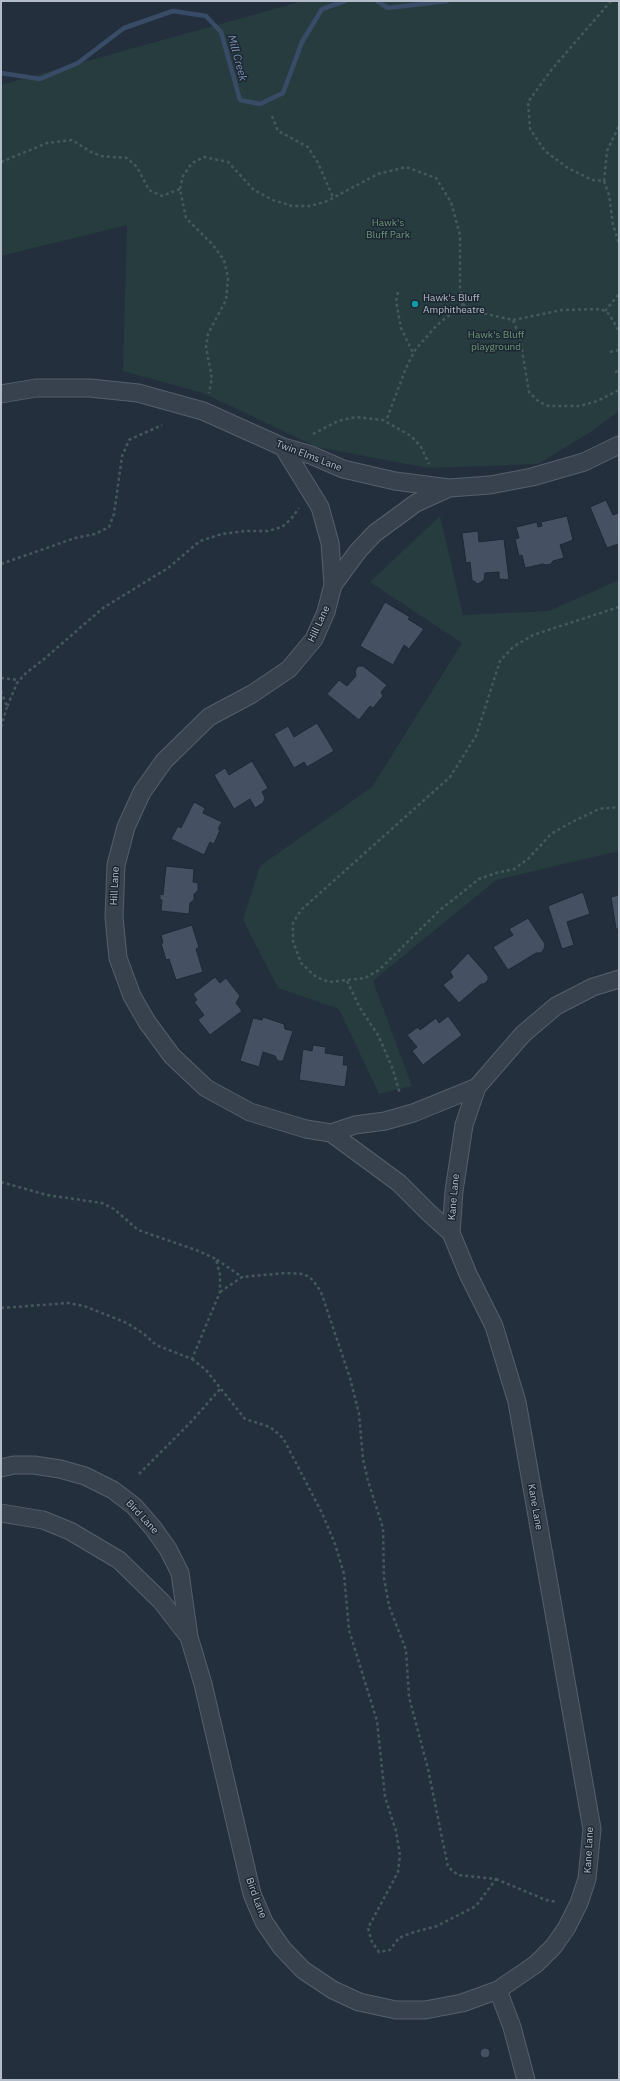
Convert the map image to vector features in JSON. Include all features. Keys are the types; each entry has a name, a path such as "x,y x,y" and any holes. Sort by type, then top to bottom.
{"street":[{"name":"Twin Elms Lane","path":"1,394 36,388 90,388 138,393 203,411 283,447 311,455 343,469 395,481 449,488 490,485 532,478 578,464 619,445"},
{"path":"283,447 320,507 330,543 333,585"},
{"path":"333,585 358,551 375,533 416,503 449,488"},
{"name":"Hill Lane","path":"331,1134 306,1129 250,1112 206,1088 172,1056 147,1022 132,996 118,958 114,918 116,865 126,827 142,792 164,761 209,717 252,694 289,669 314,639 326,612 333,585"},
{"name":"Kane Lane","path":"498,1990 536,1964 554,1946 567,1927 579,1903 587,1879 592,1829 517,1402 494,1326 468,1274 452,1233 458,1156 464,1125 477,1087 523,1034 556,1006 593,987 619,979"},
{"path":"331,1134 355,1125 385,1121 413,1113 477,1087"},
{"path":"331,1134 399,1182 428,1212 452,1233"},
{"name":"Bird Lane","path":"1,1468 14,1465 34,1465 85,1476 113,1490 134,1506 168,1548 180,1573 189,1637 203,1684 252,1894 264,1922 282,1948 303,1970 333,1990 359,2002 396,2010 425,2010 462,2003 498,1990"},
{"name":"Bird Lane","path":"1,1513 43,1520 63,1528 94,1544 119,1560 156,1596 189,1637"},
{"path":"498,1990 512,2027 526,2080"}],"path":[{"path":"604,181 592,180 568,168 545,151 530,129 528,102 552,69 610,1"},
{"path":"272,116 278,131 308,148 318,163 333,197"},
{"path":"619,126 606,150 604,181 609,195 613,224 619,244"},
{"path":"1,162 47,143 72,140 91,152 101,156 127,158 137,167 149,190 162,196 180,189"},
{"path":"209,393 212,378 206,347 208,334 226,300 228,278 224,260 213,245 186,218 180,189 183,176 192,163 204,157 228,162 254,190 273,200 292,206 310,206 333,197 378,174 406,167 436,178 451,202 460,235 460,280 463,304 468,310 513,320 562,310 601,309 609,314 619,331"},
{"path":"398,292 396,301 401,328 413,354"},
{"path":"605,311 619,294"},
{"path":"386,421 406,368 413,354 436,326 463,304"},
{"path":"513,320 520,338 529,392 539,402 550,406 580,406 619,390"},
{"path":"610,352 619,350"},
{"path":"615,372 619,371"},
{"path":"313,434 338,421 356,417 386,421 412,436 421,447 429,464"},
{"path":"1,564 75,538 95,534 109,527 114,514 122,456 129,440 162,425"},
{"path":"1,727 19,680 26,672 43,660 103,608 168,568 200,542 222,534 246,531 268,531 282,527 299,508"},
{"path":"619,607 533,635 513,647 500,662 476,736 450,777 301,910 293,923 293,941 301,963 316,977 329,982 365,978 379,970 440,910 479,879 514,869 528,859 551,834 572,822 599,810 619,807"},
{"path":"1,678 19,680"},
{"path":"1,691 8,707"},
{"path":"347,980 360,1008 378,1035 392,1067 400,1094"},
{"path":"1,1182 47,1196 102,1203 114,1210 138,1230 196,1250 216,1260 242,1277"},
{"path":"192,1359 220,1292 220,1275 216,1260"},
{"path":"220,1292 242,1277 284,1273 304,1274 313,1280 321,1292 350,1378 359,1414 363,1458 368,1481 383,1528 384,1578 389,1606 406,1650 409,1697 428,1769 448,1867 458,1875 496,1879 546,1900 557,1902"},
{"path":"1,1308 68,1303 84,1306 127,1323 144,1334 156,1345 192,1359 206,1370 245,1420 270,1427 283,1438 322,1513 335,1544 344,1574 349,1630 377,1721 385,1797 396,1832 400,1855 398,1872 368,1928 372,1942 379,1952 390,1950 399,1938 411,1932 436,1926 476,1906 496,1879"},
{"path":"139,1474 190,1423 221,1388"}],"green space":[{"name":"Hawk's Bluff Park","path":"303,1 619,1 619,411 589,433 538,464 428,468 317,447 203,393 123,371 127,225 1,256 1,85"},
{"path":"440,516 463,615 549,611 619,580 619,851 496,880 373,981 412,1086 379,1094 339,1009 278,988 243,920 260,866 372,787 462,643 370,582"}],"building":[{"path":"606,500 613,515 619,513 619,546 618,544 607,548 590,507"},
{"path":"567,516 573,540 560,545 564,558 553,561 551,564 543,564 525,568 522,555 519,556 515,539 519,538 516,527 537,522 538,527 542,526 541,522"},
{"path":"478,531 479,542 504,539 509,580 499,579 499,572 485,573 484,580 478,584 472,580 470,562 466,563 462,533"},
{"path":"385,602 410,617 408,619 424,629 409,649 404,645 393,665 360,646"},
{"path":"358,666 363,666 387,685 381,692 383,696 373,708 370,706 359,720 327,694 339,680 347,686 356,676 355,671"},
{"path":"317,723 334,751 307,767 304,762 294,768 274,734 288,726 294,737"},
{"path":"252,761 268,788 262,792 265,798 263,803 255,808 250,799 234,809 214,775 225,768 229,775"},
{"path":"194,802 205,808 203,813 222,822 218,829 220,830 214,844 210,842 204,855 171,839 178,826 181,828"},
{"path":"166,866 194,869 193,882 198,883 198,891 194,894 194,900 190,903 189,914 161,911 162,900 160,900 160,894 163,895"},
{"path":"583,892 590,914 567,922 574,945 562,949 548,906"},
{"path":"619,895 619,929 616,929 611,897"},
{"path":"528,918 545,944 544,949 541,953 536,953 508,970 493,947 513,935 509,929"},
{"path":"192,925 199,947 196,949 203,972 176,980 169,959 166,960 161,943 163,943 161,935"},
{"path":"468,953 488,976 488,980 484,984 481,984 459,1003 443,985 453,977 450,972"},
{"path":"215,977 220,983 226,978 240,996 236,1003 242,1011 210,1035 198,1020 204,1015 194,1002 197,1000 193,994"},
{"path":"448,1016 462,1035 423,1065 412,1051 417,1047 407,1035 418,1027 420,1030 436,1018 439,1023"},
{"path":"263,1017 284,1024 285,1029 293,1031 283,1061 278,1061 275,1056 263,1052 259,1067 240,1061 253,1018 262,1020"},
{"path":"313,1045 326,1047 325,1053 344,1056 343,1065 348,1065 345,1087 299,1080 303,1049 312,1051"},
{"path":"483,2048 487,2048 489,2049 489,2057 483,2058 480,2055 480,2051"}],"waterway":[{"name":"Mill Creek","path":"1,73 40,79 78,63 124,28 173,11 206,16 221,32 240,100 260,104 283,93 302,42 322,9 345,1"},
{"name":"Mill Creek","path":"377,1 388,8 447,1"}],"place":[{"name":"Hawk's Bluff Amphitheatre","path":"415,304"}],"park label":[{"name":"Hawk's Bluff playground","path":"496,340"}]}
